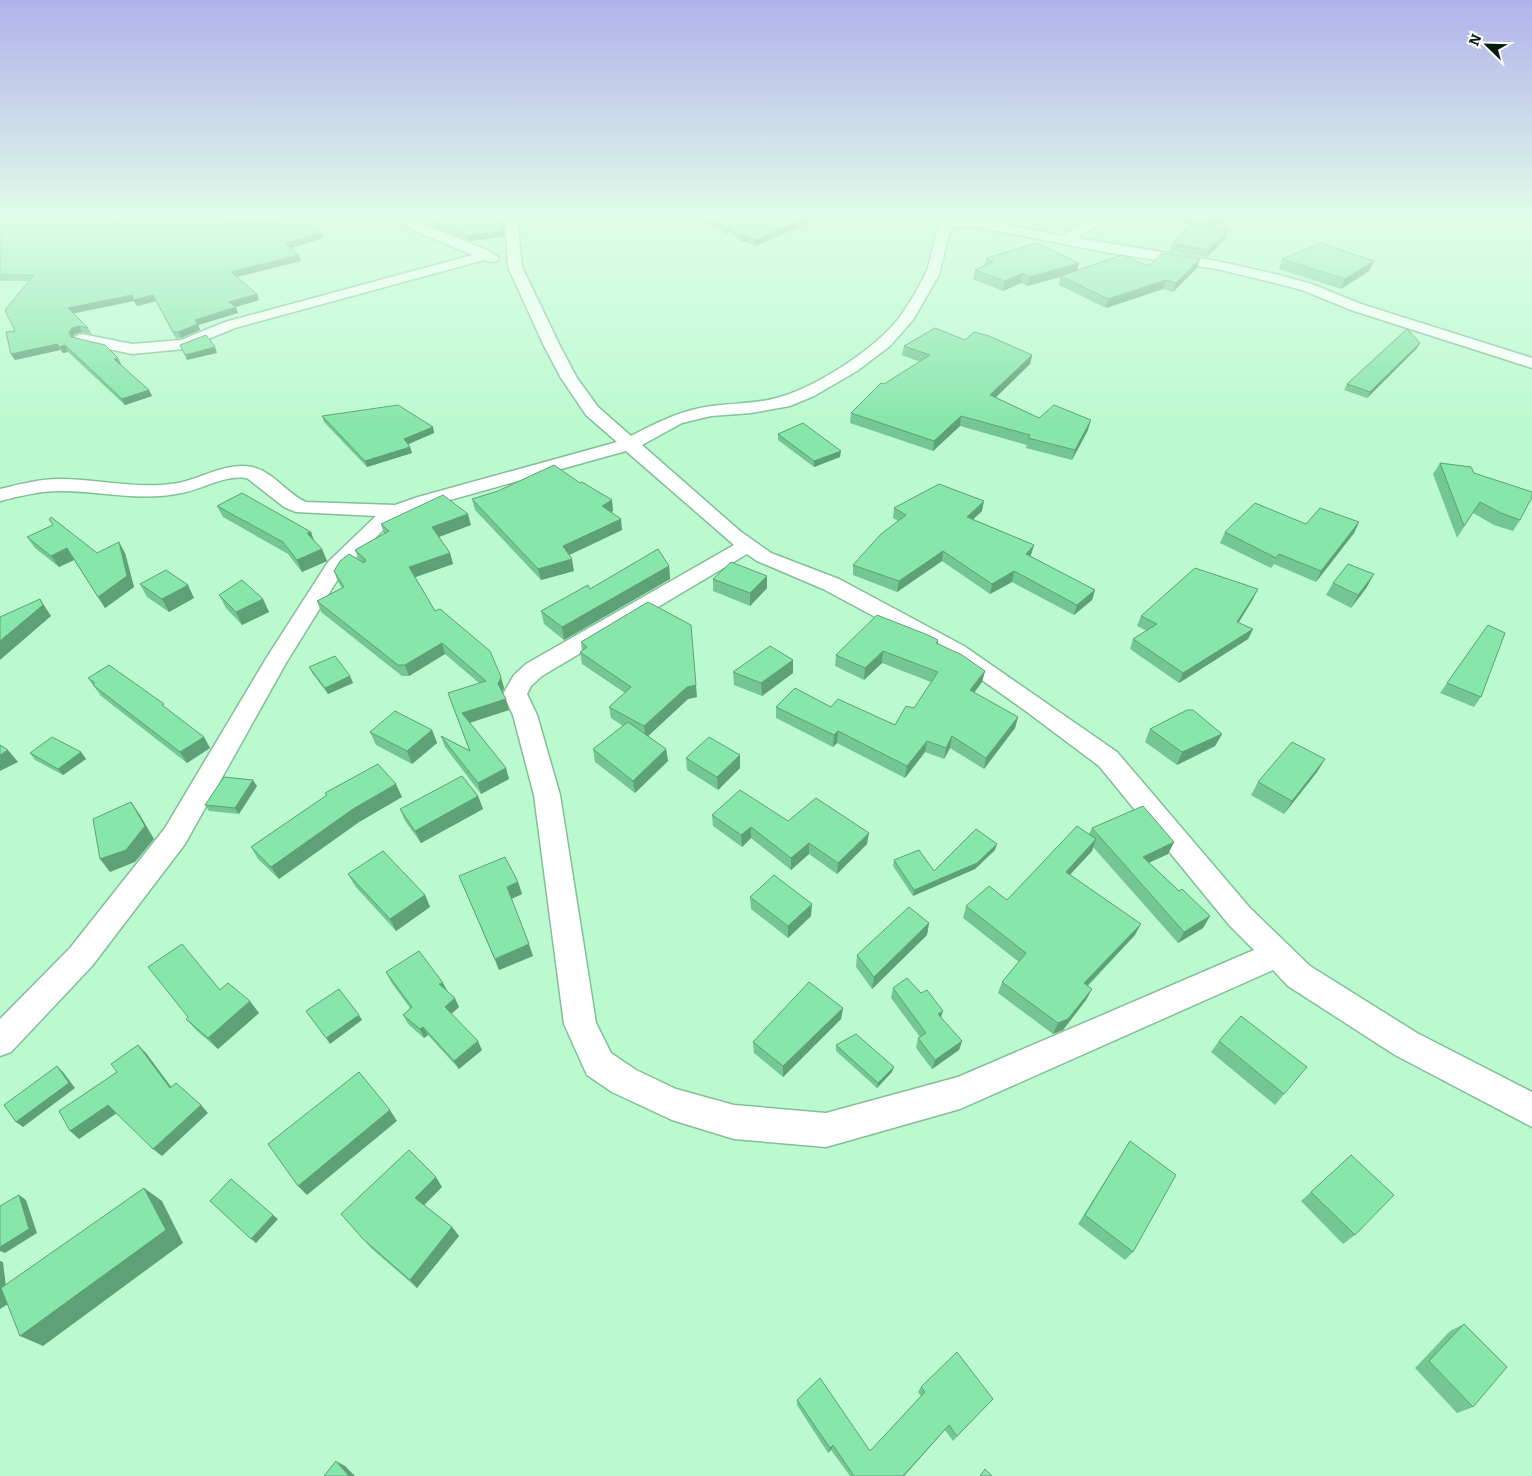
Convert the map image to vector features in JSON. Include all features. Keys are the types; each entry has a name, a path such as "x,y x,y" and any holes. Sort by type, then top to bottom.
{"street":[{"path":"82,339 132,349 184,344 230,326 375,286"},
{"path":"524,286 569,378 592,411 733,535 764,556 831,584 956,651 1108,759 1240,918 1299,976 1406,1044 1532,1110"},
{"path":"0,1041 81,957 175,836 275,663 335,567 377,525 397,511 425,501 630,444 676,419 711,411 751,408 784,402 808,392 851,368 884,343 905,320 926,286"},
{"path":"1303,286 1356,307 1532,363"},
{"path":"0,495 27,488 59,485 152,492 178,489 220,476 246,472 253,474 291,503 303,508 397,511"},
{"path":"748,545 534,670 522,681 515,694 525,715 547,796 580,1024 598,1064 624,1081 672,1104 734,1122 826,1130 960,1094 1276,954"}],"building":[{"path":"25,286 247,286 257,294 229,302 236,307 195,320 198,324 178,332 173,332 153,295 134,300 132,295 68,308 88,328 79,326 72,328 69,332 71,337 105,345 118,358 114,359 149,390 122,399 65,345 60,347 57,344 11,354 6,332 15,331 5,310"},
{"path":"1081,286 1148,286 1108,299"},
{"path":"935,328 965,340 974,332 989,336 1032,355 990,395 1039,418 1054,405 1091,420 1075,450 1028,438 1030,435 961,416 934,441 851,413 881,383 884,384 930,355 904,346"},
{"path":"1407,329 1420,343 1370,392 1347,384"},
{"path":"206,335 215,347 185,355 180,345"},
{"path":"398,405 433,427 404,439 410,447 365,461 322,416"},
{"path":"803,423 841,451 814,461 778,434"},
{"path":"1440,463 1471,467 1474,473 1532,492 1532,497 1520,520 1480,502 1464,526"},
{"path":"554,465 580,483 582,482 612,500 602,506 621,519 563,546 572,559 538,569 472,499 498,491"},
{"path":"939,484 984,501 967,517 1034,545 1026,554 1095,590 1077,605 1014,571 992,584 943,551 899,581 853,565 881,534 906,515 894,508"},
{"path":"242,493 311,532 307,533 322,549 297,560 283,542 217,506"},
{"path":"443,495 468,514 432,527 450,553 409,567 435,611 440,609 490,651 501,677 498,684 506,699 462,713 506,768 478,783 441,736 470,751 448,693 486,681 442,643 405,665 398,665 317,601 344,587 334,571 340,561 349,554 364,563 366,560 355,550 389,531 381,524"},
{"path":"1255,503 1306,524 1320,508 1359,522 1321,571 1279,554 1276,558 1225,532"},
{"path":"51,517 97,553 119,542 127,576 98,597 67,548 51,556 27,537 53,525 49,519"},
{"path":"658,549 669,566 562,627 541,611 588,585 590,589"},
{"path":"731,562 767,576 750,593 713,579"},
{"path":"1348,564 1374,574 1358,595 1333,583"},
{"path":"1195,568 1258,589 1237,622 1253,629 1183,673 1133,639 1157,624 1141,616"},
{"path":"166,570 188,585 162,599 140,584"},
{"path":"242,580 263,599 236,612 219,595"},
{"path":"40,599 43,605 0,641 0,617"},
{"path":"648,602 691,625 696,685 687,687 644,726 609,707 631,687 580,652 587,647 581,642"},
{"path":"877,615 938,640 936,643 962,655 985,671 970,690 1018,717 986,758 952,736 946,748 927,741 907,766 838,731 834,735 776,707 795,688 831,707 838,699 895,725 906,706 914,708 938,672 883,651 865,668 836,655"},
{"path":"1488,625 1505,633 1481,697 1447,683"},
{"path":"770,646 793,660 761,683 733,672"},
{"path":"335,656 350,676 325,688 309,667"},
{"path":"109,665 164,704 162,705 204,737 180,752 93,685 95,683 88,678"},
{"path":"1187,710 1193,710 1222,734 1182,752 1150,729"},
{"path":"395,711 432,730 407,751 370,732"},
{"path":"628,722 666,749 633,781 593,749"},
{"path":"52,737 81,752 58,769 30,753"},
{"path":"709,737 740,755 717,777 686,758"},
{"path":"1292,742 1325,759 1292,801 1258,782"},
{"path":"0,745 8,750 0,755"},
{"path":"378,764 396,784 353,809 271,867 251,847 327,795 325,793"},
{"path":"462,776 478,796 415,831 400,809"},
{"path":"224,777 253,780 235,808 205,805"},
{"path":"740,790 788,821 816,798 869,833 838,863 809,843 791,858 751,827 741,835 712,815"},
{"path":"131,802 145,826 126,850 100,859 93,819"},
{"path":"1143,806 1174,842 1143,857 1179,891 1182,889 1210,916 1184,932 1092,828"},
{"path":"1077,826 1096,839 1066,872 1141,924 1084,983 1092,989 1068,1019 1058,1023 1002,982 1026,953 966,906 989,886 1007,900"},
{"path":"976,829 997,844 977,863 914,890 894,860 919,850 934,871"},
{"path":"383,851 425,895 390,919 348,874"},
{"path":"505,857 518,882 507,887 529,944 495,959 459,876"},
{"path":"774,875 812,904 788,926 750,897"},
{"path":"909,907 929,923 874,977 857,955"},
{"path":"182,944 220,990 228,983 250,1001 208,1038 186,1019 188,1017 148,967"},
{"path":"419,951 443,983 439,984 455,998 445,1007 478,1041 454,1061 423,1027 420,1029 403,1015 412,1007 386,972"},
{"path":"907,978 921,993 927,990 943,1011 938,1014 962,1041 935,1060 918,1038 926,1033 893,988"},
{"path":"809,982 843,1008 783,1066 753,1042"},
{"path":"339,989 359,1015 326,1038 306,1011"},
{"path":"1241,1016 1307,1067 1284,1094 1219,1041"},
{"path":"856,1034 894,1067 878,1083 836,1045"},
{"path":"138,1045 170,1088 176,1083 201,1105 153,1149 108,1105 70,1131 59,1111 117,1072 111,1064"},
{"path":"57,1066 69,1083 16,1122 4,1105"},
{"path":"359,1072 390,1110 298,1186 268,1144"},
{"path":"1130,1141 1176,1175 1133,1252 1085,1215"},
{"path":"409,1150 436,1177 415,1198 452,1227 410,1280 363,1239 341,1214"},
{"path":"1351,1155 1394,1195 1355,1235 1311,1192"},
{"path":"231,1179 273,1215 251,1239 210,1201"},
{"path":"144,1188 166,1230 20,1336 1,1288"},
{"path":"19,1195 29,1229 0,1247 0,1206"},
{"path":"1464,1324 1507,1367 1473,1407 1429,1361"},
{"path":"957,1352 993,1399 957,1436 949,1425 903,1476 854,1476 833,1445 830,1448 797,1400 820,1378 870,1451 925,1392 921,1387"},
{"path":"336,1461 349,1476 324,1476"},
{"path":"985,1469 992,1476 980,1476"}]}
